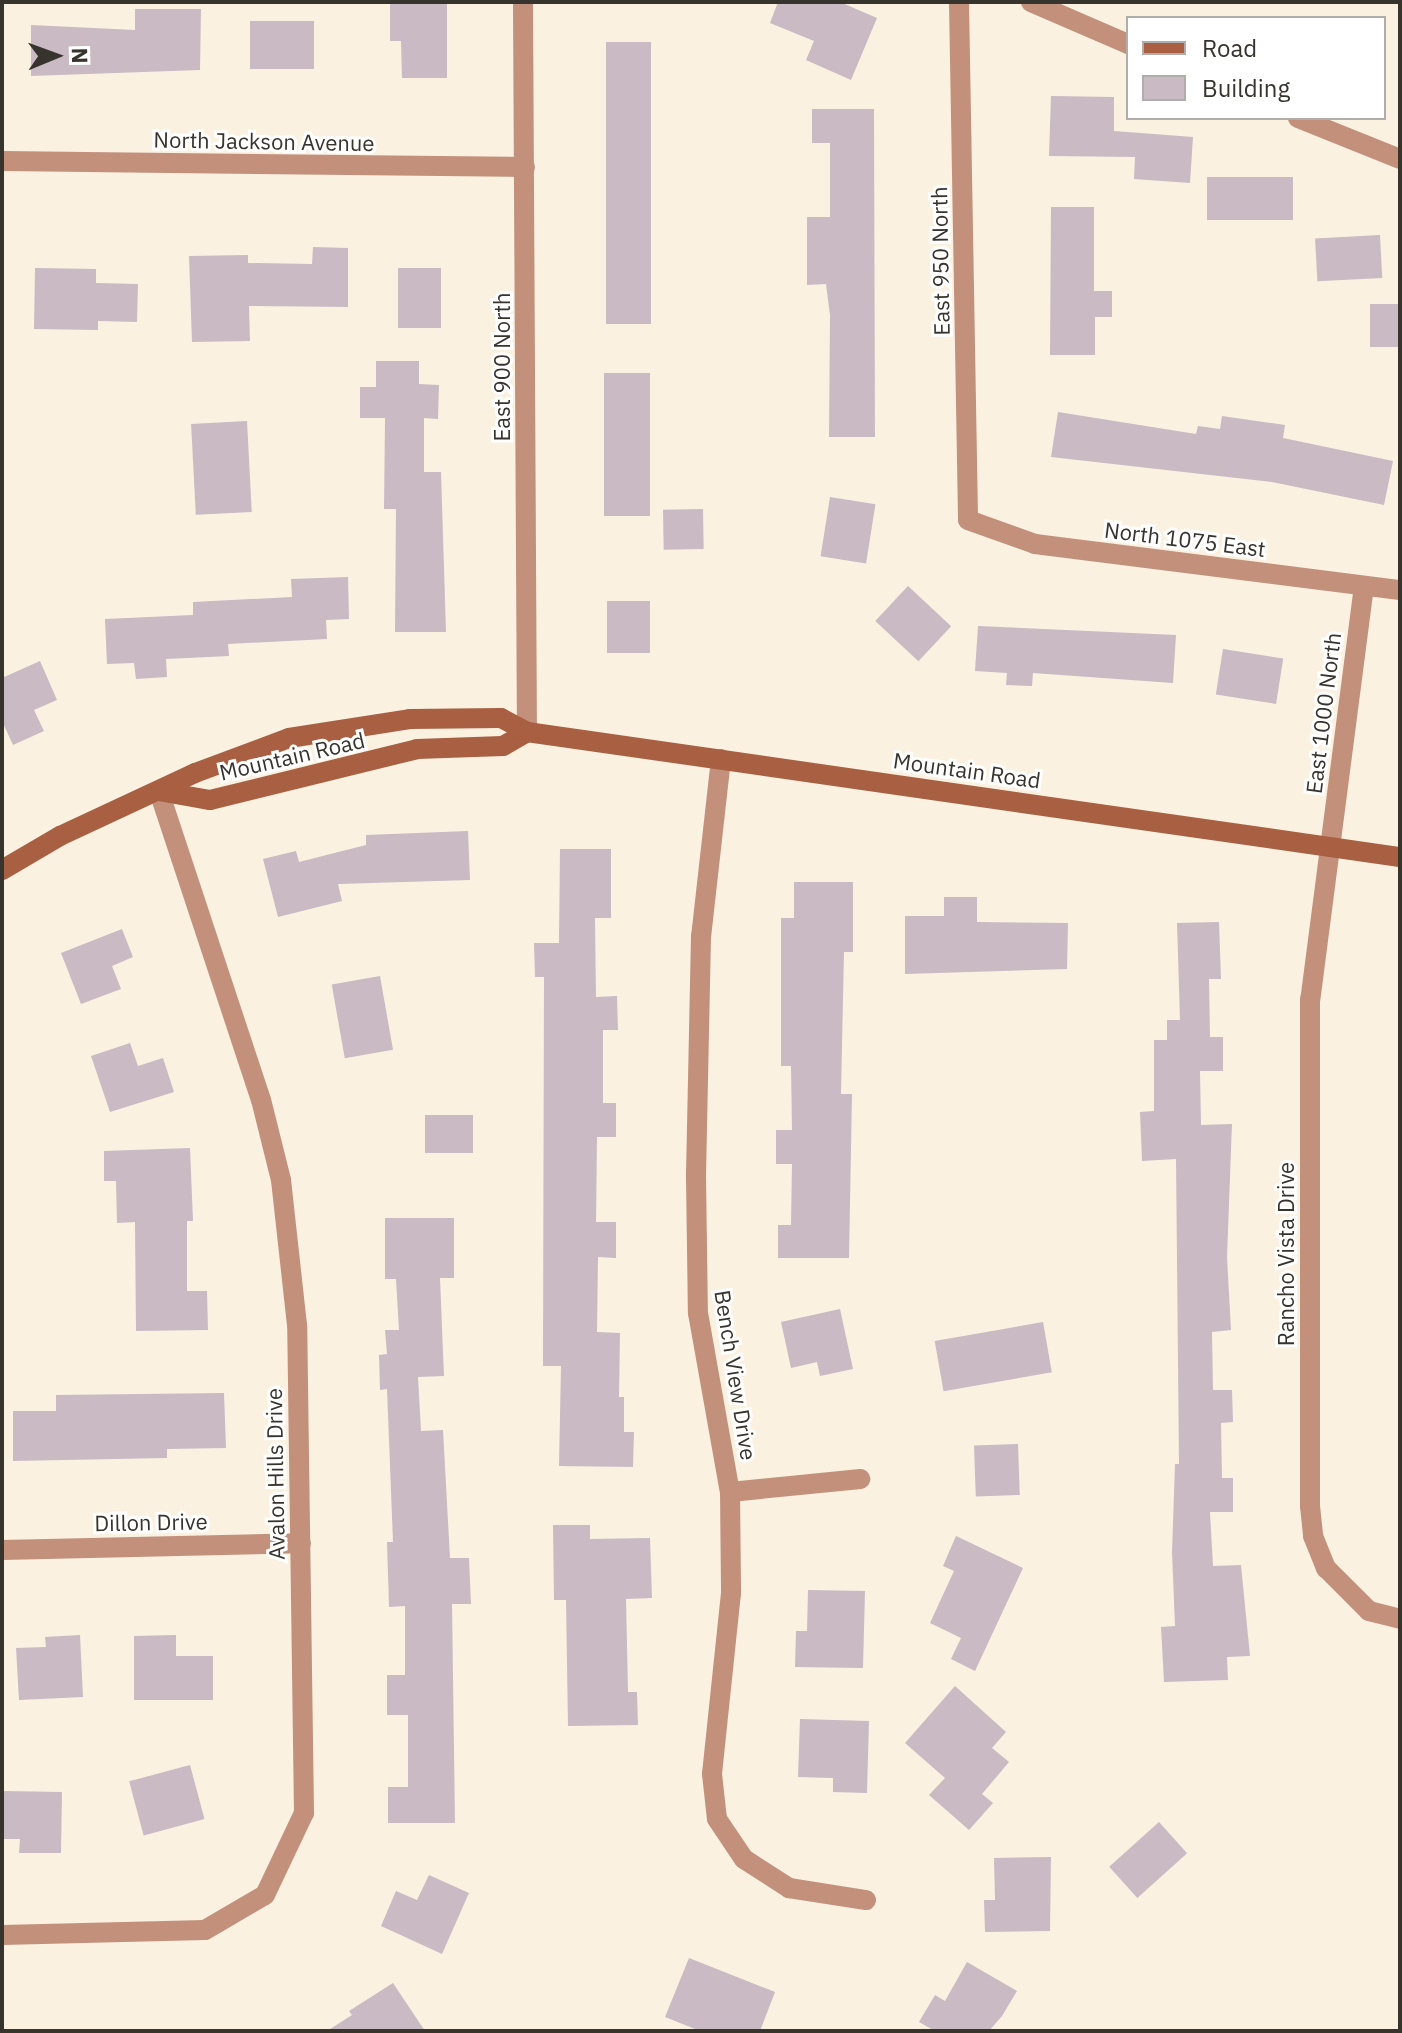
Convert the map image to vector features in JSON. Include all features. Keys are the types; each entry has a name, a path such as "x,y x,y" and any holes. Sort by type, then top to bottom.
{"street":[{"name":"East 900 North","path":"523,2 527,732"},
{"name":"East 950 North","path":"959,2 968,520"},
{"path":"1031,2 1126,43"},
{"path":"1303,120 1400,159"},
{"name":"North Jackson Avenue","path":"2,161 525,167"},
{"name":"North 1075 East","path":"968,520 1035,544 1400,590"},
{"name":"East 1000 North","path":"1329,846 1364,586"},
{"name":"Mountain Road","path":"159,791 289,738 344,725 501,718 527,732 1400,857"},
{"name":"Mountain Road","path":"159,791 210,800 417,749 503,746 527,732"},
{"name":"Bench View Drive","path":"721,759 699,965 696,1177 698,1313 730,1492 731,1593 712,1774 717,1819 744,1859 789,1888 866,1900"},
{"path":"2,870 60,836 159,791"},
{"name":"Avalon Hills Drive","path":"2,1935 205,1930 265,1895 304,1813 297,1325 281,1180 261,1100 159,791"},
{"name":"Rancho Vista Drive","path":"1329,846 1310,999 1313,1536 1326,1568 1344,1591 1369,1611 1400,1619"},
{"path":"730,1492 860,1479"},
{"name":"Dillon Drive","path":"2,1550 301,1543"}],"building":[{"path":"390,2 447,2 447,78 402,78 401,41 390,41"},
{"path":"778,2 840,2 877,18 851,80 806,60 814,41 770,23"},
{"path":"135,9 201,9 200,70 31,76 31,25 135,30"},
{"path":"250,21 314,21 314,69 250,69"},
{"path":"606,42 651,42 651,324 606,324"},
{"path":"1051,96 1114,97 1114,131 1193,137 1190,183 1134,179 1135,157 1049,156"},
{"path":"812,109 874,109 875,437 829,437 830,315 826,284 807,285 807,217 830,217 830,143 812,143"},
{"path":"1207,177 1293,177 1293,220 1207,220"},
{"path":"1051,207 1094,207 1094,291 1112,291 1112,317 1095,317 1095,355 1050,355"},
{"path":"1380,235 1382,278 1317,281 1315,238"},
{"path":"313,247 348,248 348,307 249,306 250,341 192,342 189,256 248,255 248,263 312,264"},
{"path":"35,268 96,269 96,283 138,284 137,322 98,321 98,330 34,329"},
{"path":"398,268 441,268 441,328 398,328"},
{"path":"1370,304 1400,304 1400,347 1370,347"},
{"path":"376,361 419,361 419,384 439,385 438,419 424,418 424,472 441,472 446,632 395,632 396,509 384,509 385,418 360,418 360,387 376,387"},
{"path":"604,373 650,373 650,516 604,516"},
{"path":"1058,412 1196,434 1198,426 1220,429 1222,416 1285,425 1283,438 1393,461 1384,505 1272,482 1051,457"},
{"path":"247,421 252,512 196,515 191,424"},
{"path":"830,497 875,504 866,563 821,556"},
{"path":"703,509 704,549 664,550 663,510"},
{"path":"348,577 349,619 326,620 327,639 228,644 229,656 166,659 167,677 136,679 134,663 107,664 105,619 193,615 193,602 292,597 291,579"},
{"path":"908,586 951,626 918,661 875,621"},
{"path":"607,601 650,601 650,653 607,653"},
{"path":"978,626 1176,635 1173,683 1033,673 1032,686 1006,685 1007,673 975,671"},
{"path":"1223,649 1283,659 1276,704 1216,694"},
{"path":"40,661 57,700 34,710 44,731 13,745 2,721 2,678"},
{"path":"468,831 470,880 338,884 342,901 278,917 263,859 296,851 299,862 366,845 366,835"},
{"path":"560,849 611,849 611,918 595,918 596,997 617,996 618,1030 603,1030 603,1103 616,1103 616,1137 597,1137 596,1222 616,1222 616,1258 598,1257 597,1332 620,1333 619,1397 624,1397 624,1432 634,1432 633,1467 559,1466 561,1366 543,1366 544,977 535,977 534,943 559,943"},
{"path":"794,882 853,882 853,952 844,952 841,1094 852,1094 849,1258 778,1258 778,1225 791,1225 792,1164 776,1164 776,1130 792,1130 791,1066 781,1066 781,918 794,918"},
{"path":"944,897 977,897 977,922 1068,923 1067,969 905,974 905,916 944,916"},
{"path":"1219,922 1221,979 1209,979 1210,1037 1223,1037 1223,1071 1200,1071 1201,1125 1232,1124 1227,1257 1231,1330 1212,1332 1213,1390 1232,1390 1233,1422 1221,1423 1222,1478 1233,1478 1233,1512 1210,1512 1213,1566 1241,1565 1250,1656 1227,1657 1228,1680 1164,1682 1161,1627 1175,1626 1172,1552 1175,1464 1179,1464 1176,1159 1142,1161 1140,1112 1154,1111 1154,1040 1167,1040 1167,1020 1180,1020 1177,923"},
{"path":"122,929 133,957 112,966 121,989 81,1004 61,953"},
{"path":"380,976 393,1050 345,1058 332,985"},
{"path":"130,1043 138,1066 163,1058 174,1092 110,1112 91,1056"},
{"path":"425,1115 473,1115 473,1153 425,1153"},
{"path":"190,1148 193,1221 187,1221 187,1291 207,1291 208,1330 136,1331 135,1222 117,1223 116,1181 104,1181 104,1151"},
{"path":"385,1218 454,1218 454,1278 440,1278 444,1376 418,1377 421,1431 443,1430 450,1558 469,1558 471,1604 452,1604 455,1823 388,1823 388,1787 408,1787 408,1715 387,1715 387,1675 405,1675 405,1606 389,1607 387,1542 393,1542 387,1389 380,1390 379,1355 387,1354 385,1330 399,1330 396,1279 385,1279"},
{"path":"840,1309 853,1369 820,1376 817,1362 791,1368 781,1322"},
{"path":"1043,1322 1052,1372 944,1391 935,1341"},
{"path":"224,1393 226,1448 167,1449 167,1458 13,1461 13,1411 56,1411 56,1395"},
{"path":"1018,1444 1020,1495 976,1497 974,1446"},
{"path":"553,1525 590,1525 590,1539 650,1538 652,1598 626,1599 628,1692 637,1692 638,1725 568,1726 566,1600 554,1600"},
{"path":"956,1536 1023,1568 975,1671 951,1659 961,1638 930,1623 954,1571 943,1566"},
{"path":"808,1590 865,1591 863,1668 795,1667 796,1631 807,1631"},
{"path":"80,1635 83,1697 19,1700 16,1648 46,1647 45,1637"},
{"path":"176,1635 176,1656 213,1656 213,1700 134,1700 134,1636"},
{"path":"955,1686 1006,1732 992,1748 1009,1762 982,1794 993,1803 969,1830 929,1795 945,1778 905,1743"},
{"path":"800,1719 869,1721 867,1793 833,1792 833,1778 798,1777"},
{"path":"190,1765 204,1819 144,1835 129,1781"},
{"path":"2,1791 62,1792 61,1853 19,1853 20,1839 2,1839"},
{"path":"1159,1822 1187,1853 1137,1898 1109,1867"},
{"path":"1051,1857 1050,1931 985,1932 984,1900 995,1900 994,1858"},
{"path":"429,1875 469,1893 442,1954 381,1926 396,1891 417,1900"},
{"path":"689,1958 775,1992 760,2031 700,2031 665,2017"},
{"path":"967,1962 1017,1991 1002,2016 989,2031 935,2031 919,2022 935,1995 945,2001"},
{"path":"393,1983 425,2031 327,2031 352,2015 349,2011"}]}
